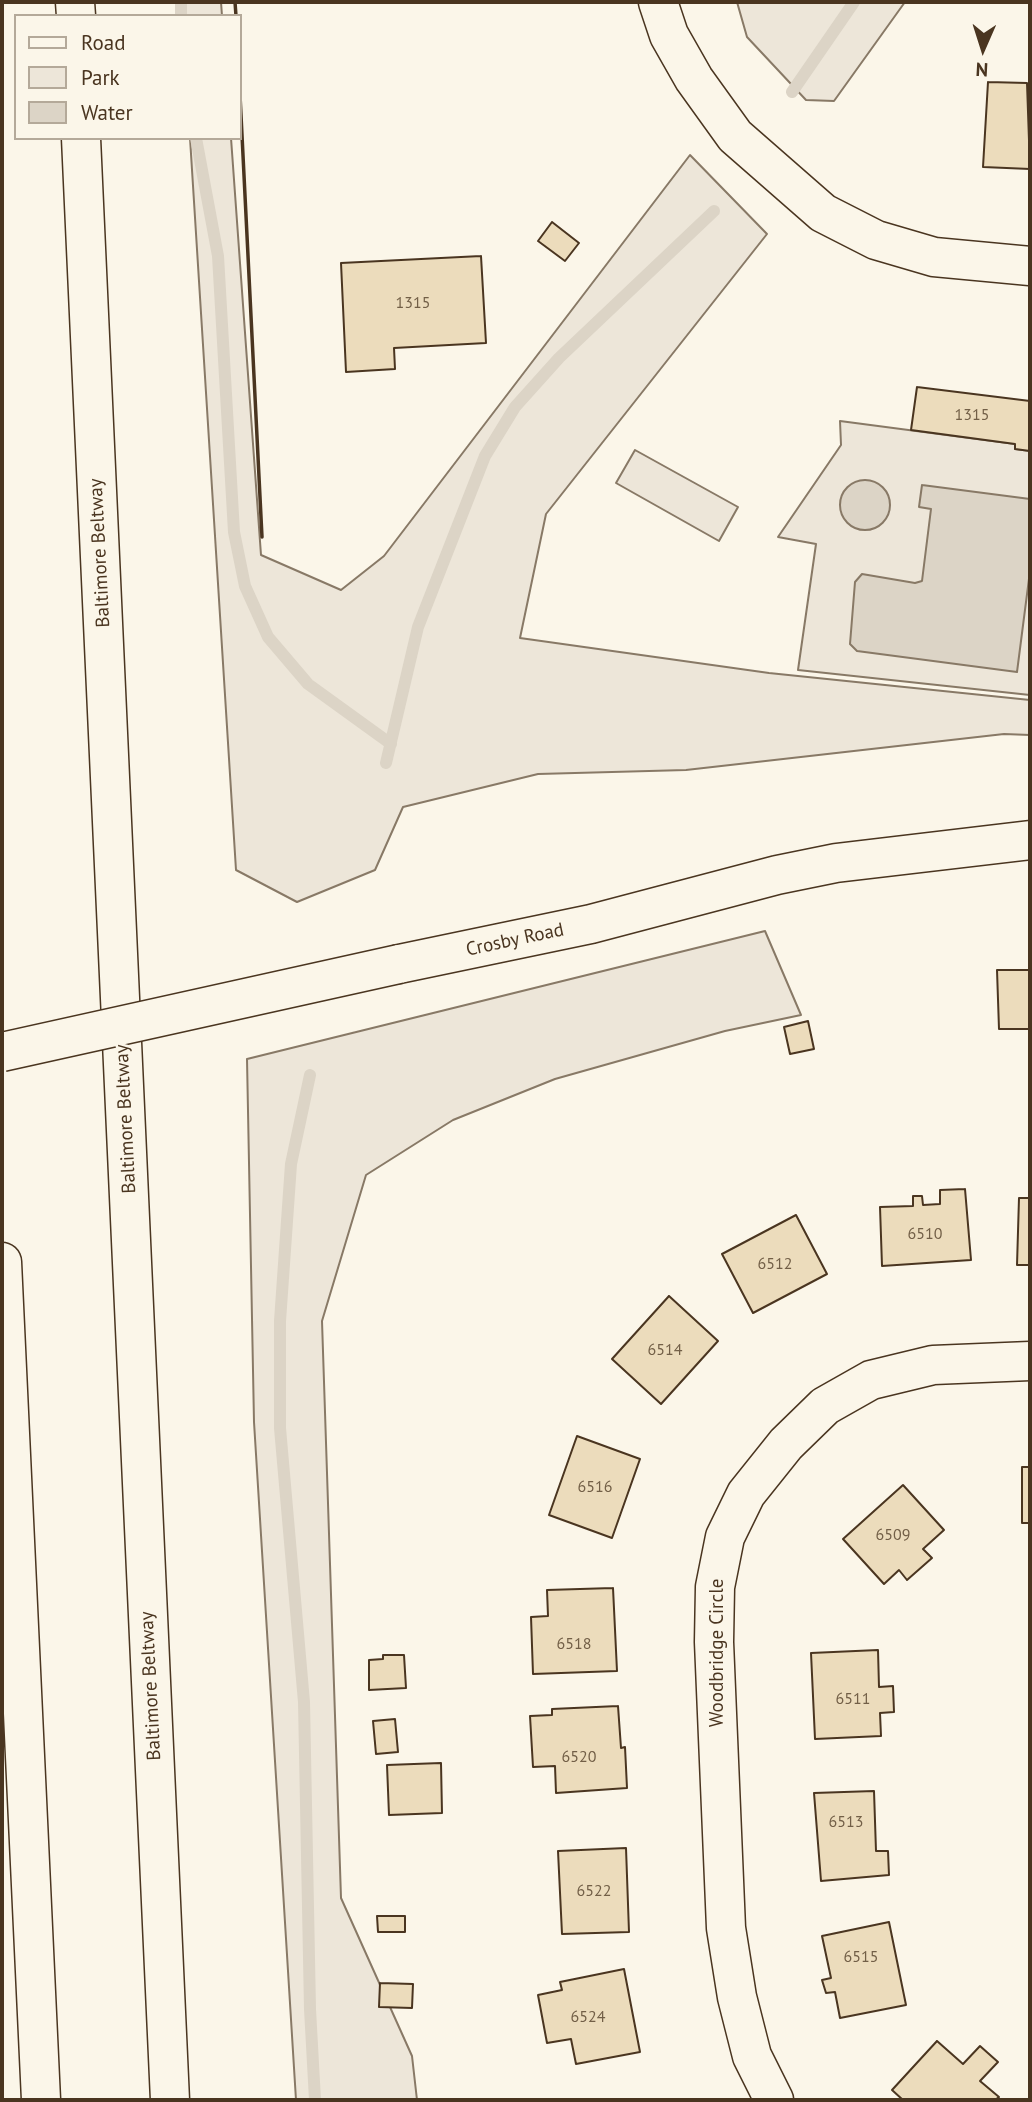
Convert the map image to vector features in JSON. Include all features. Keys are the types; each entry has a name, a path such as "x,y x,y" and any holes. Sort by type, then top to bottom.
{"main road":[{"path":"658,2 669,35 694,79 734,136 822,212 876,240 934,257 1030,266"},
{"name":"Baltimore Beltway","path":"81,140 170,2100"},
{"name":"Crosby Road","path":"2,1052 591,924 836,863 1030,840"},
{"path":"2,1262 41,2100"},
{"name":"Woodbridge Circle","path":"774,2100 752,2056 737,1997 726,1928 714,1643 715,1587 725,1537 746,1494 786,1444 825,1406 871,1380 933,1365 1030,1360"}],"green space":[{"path":"182,2 221,2 222,14 183,14"},
{"path":"737,2 905,2 834,101 806,100 747,37"},
{"path":"190,140 231,140 261,555 341,590 384,556 690,155 767,234 546,514 520,638 769,673 1030,700 1030,735 1004,734 686,770 538,774 403,807 375,870 297,902 236,870"},
{"path":"840,421 1015,444 1015,449 1030,451 1030,695 798,670 816,544 778,537 841,445"},
{"path":"635,450 738,507 719,541 616,483"},
{"path":"765,931 801,1015 725,1031 555,1079 453,1120 366,1175 322,1321 341,1898 412,2056 417,2100 296,2100 254,1422 247,1059"}],"water":[{"path":"865,480 883,487 890,505 883,523 865,530 847,523 840,505 847,487"},
{"path":"922,485 1030,499 1030,571 1017,672 857,651 850,644 855,582 862,574 915,583 922,581 931,509 919,507"}],"building":[{"path":"988,82 1027,83 1030,169 983,167"},
{"path":"552,222 579,243 565,261 538,241"},
{"path":"481,256 486,343 394,348 395,369 346,372 341,263"},
{"path":"917,387 1030,401 1030,451 1015,449 1015,444 911,430"},
{"path":"997,970 1030,970 1030,1029 999,1029"},
{"path":"808,1021 814,1049 790,1054 784,1027"},
{"path":"965,1189 971,1260 882,1266 880,1207 913,1206 913,1196 922,1196 923,1205 940,1204 940,1190"},
{"path":"1019,1198 1030,1198 1030,1265 1017,1265"},
{"path":"796,1215 827,1274 753,1313 722,1254"},
{"path":"669,1296 718,1341 661,1404 612,1359"},
{"path":"577,1436 640,1459 612,1538 549,1515"},
{"path":"1022,1467 1030,1467 1030,1523 1022,1523"},
{"path":"903,1485 944,1530 923,1549 932,1558 907,1580 899,1570 884,1584 843,1539"},
{"path":"613,1588 617,1671 533,1674 531,1617 548,1616 547,1590"},
{"path":"878,1650 879,1687 893,1686 894,1712 880,1713 881,1736 815,1739 811,1653"},
{"path":"383,1655 404,1655 406,1688 369,1690 369,1660 383,1659"},
{"path":"618,1706 621,1748 625,1747 627,1788 556,1793 555,1766 533,1767 530,1716 552,1715 552,1709"},
{"path":"395,1719 398,1752 376,1754 373,1721"},
{"path":"441,1763 442,1813 389,1815 387,1765"},
{"path":"874,1791 876,1851 888,1851 889,1875 821,1881 814,1793"},
{"path":"626,1848 629,1932 562,1934 558,1851"},
{"path":"377,1916 405,1916 405,1932 378,1932"},
{"path":"889,1922 906,2005 840,2018 835,1992 826,1993 822,1980 831,1978 822,1936"},
{"path":"624,1969 640,2052 576,2064 571,2039 547,2043 538,1995 562,1990 560,1982"},
{"path":"380,1983 413,1984 412,2008 379,2007"},
{"path":"937,2041 963,2064 980,2046 998,2062 980,2081 999,2097 995,2100 903,2100 892,2090"}],"waterway":[{"path":"181,2 181,14"},
{"path":"792,92 854,2"},
{"path":"196,140 218,256 234,532 245,586 268,637 308,684 391,744"},
{"path":"386,763 418,627 485,456 515,407 559,358 714,211"},
{"path":"310,1075 291,1164 280,1321 280,1428 304,1702 310,2009 315,2100"}],"wall":[{"path":"235,2 236,14"},
{"path":"242,135 262,537"}]}
